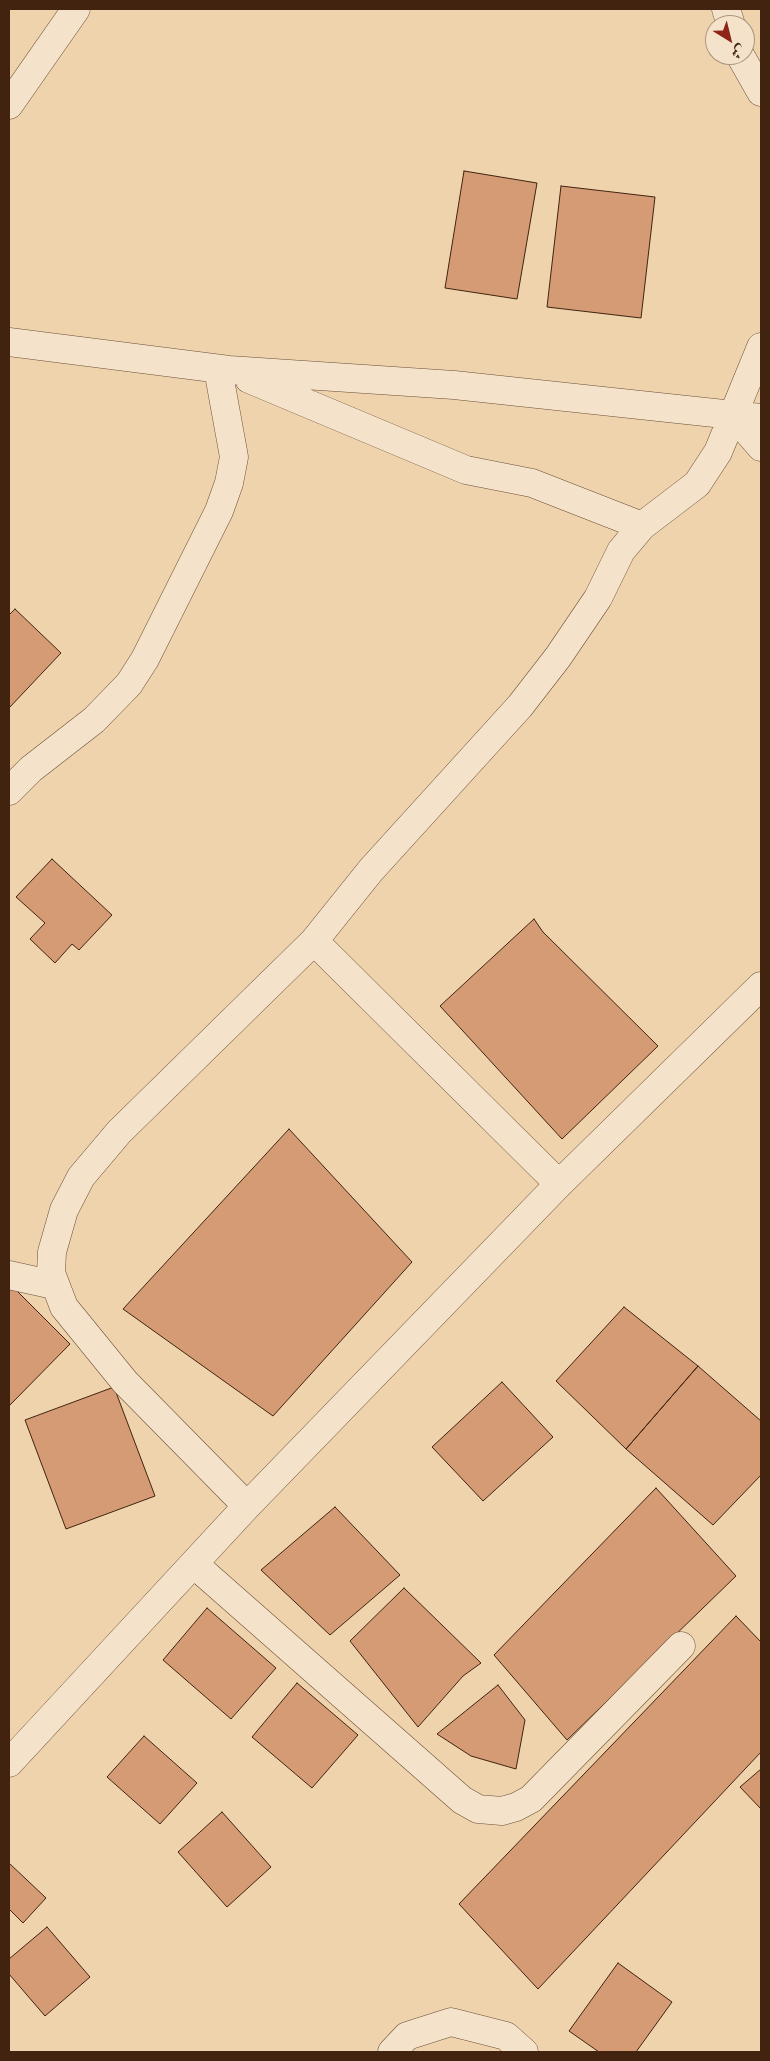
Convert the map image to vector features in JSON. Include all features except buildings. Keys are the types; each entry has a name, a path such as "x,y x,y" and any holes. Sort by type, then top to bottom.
{"street":[{"path":"9,105 76,9"},
{"path":"746,65 761,92"},
{"path":"9,342 224,370 454,385 761,418"},
{"path":"247,1506 107,1362 64,1306 54,1285 51,1273 52,1252 64,1210 81,1178 119,1132 314,941 371,870 526,699 558,658 598,598 621,551 642,526 697,484 718,452 761,347"},
{"path":"224,370 466,470 532,483 642,526"},
{"path":"9,791 31,769 94,720 129,684 145,660 219,511 229,483 234,457 224,370"},
{"path":"734,416 761,447"},
{"path":"314,941 559,1184"},
{"path":"9,1763 247,1506 559,1184 761,986"},
{"path":"9,1275 54,1285"},
{"path":"195,1564 462,1800 478,1809 502,1811 516,1807 531,1799 682,1646"},
{"path":"392,2052 407,2036 451,2022 506,2036 524,2052"}]}
